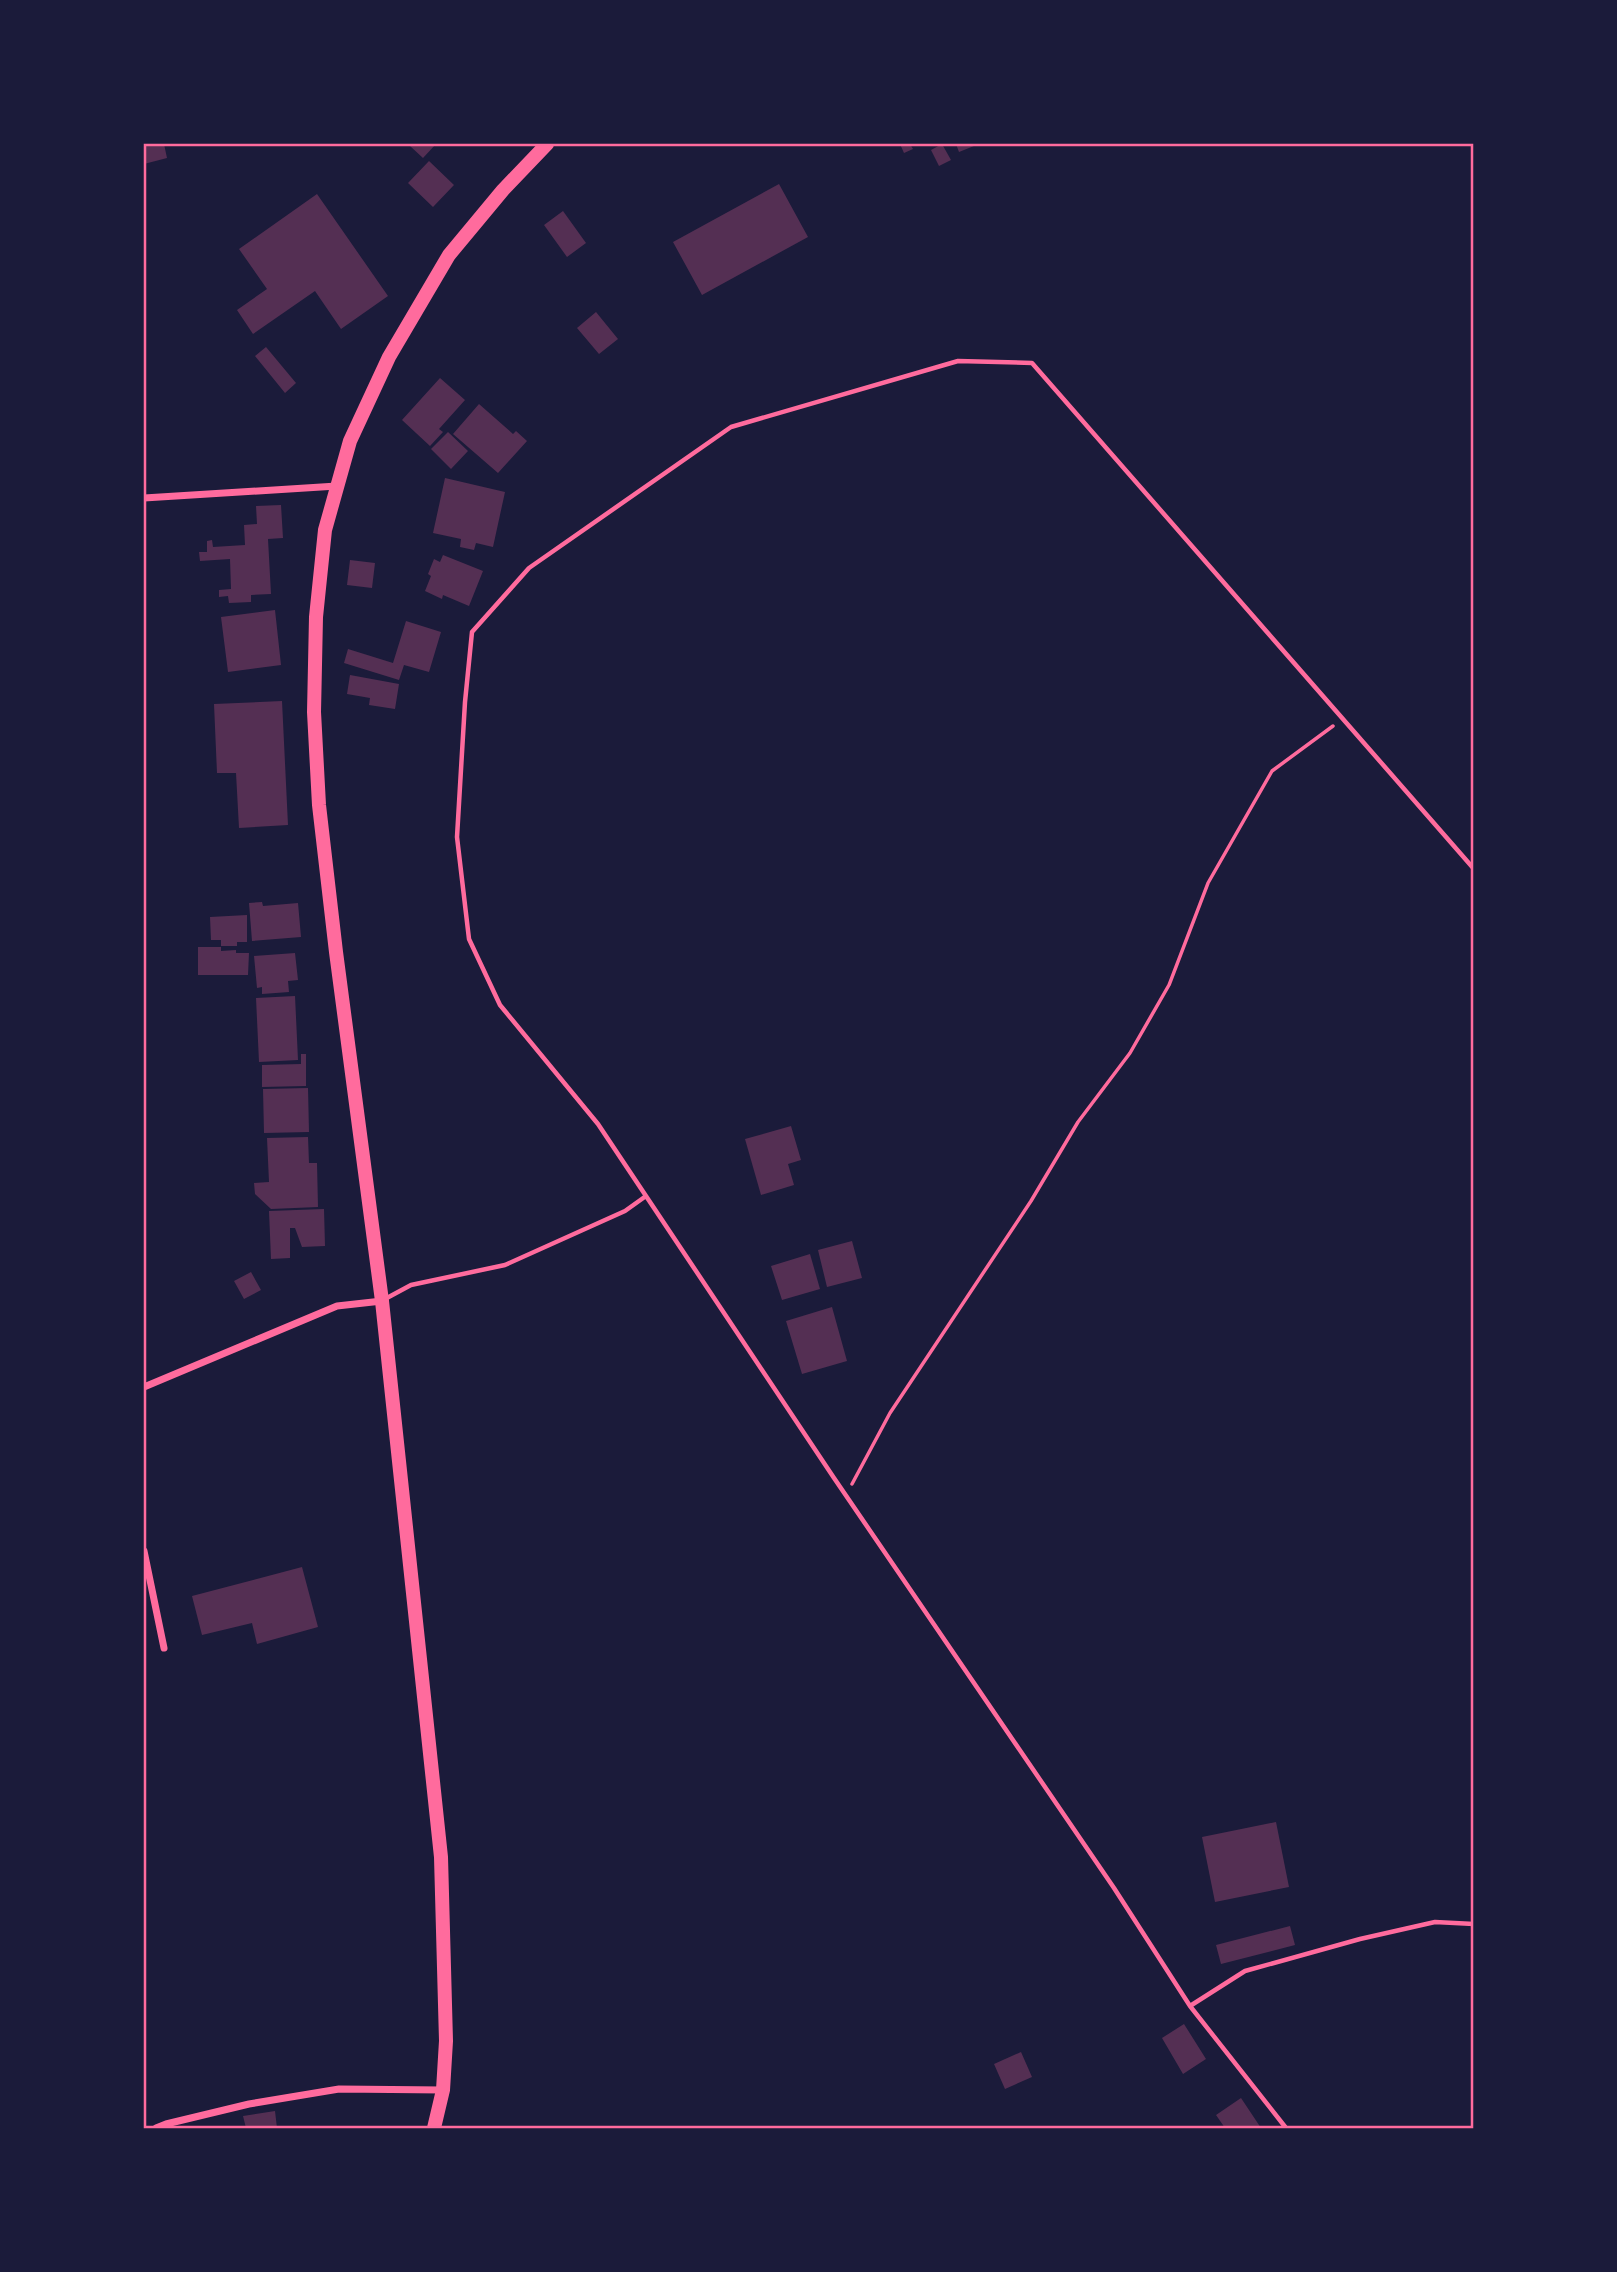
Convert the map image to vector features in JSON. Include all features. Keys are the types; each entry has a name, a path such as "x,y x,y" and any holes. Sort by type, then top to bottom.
{"main road":[{"path":"434,2129 443,2090 446,2041 441,1857 382,1301 319,805 314,712 316,617 325,530 337,486 350,441 389,357 449,255 503,190 547,144"}],"street":[{"path":"144,498 337,486"},
{"path":"144,1388 337,1306 382,1301"},
{"path":"144,1552 163,1648"},
{"path":"156,2129 166,2124 249,2104 339,2089 443,2090"}],"lane":[{"path":"1286,2129 1191,2006 598,1124 500,1005 469,939 457,837 464,702 472,632 529,568 731,427 957,361 1032,363 1474,869"},
{"path":"382,1301 411,1285 505,1265 625,1211 646,1196"},
{"path":"1191,2006 1245,1971 1360,1939 1435,1922 1474,1924"}],"path":[{"path":"852,1485 890,1413 1031,1201 1078,1122 1130,1053 1169,985 1208,883 1272,771 1343,719"}],"building":[{"path":"144,144 164,144 167,158 144,164"},
{"path":"436,144 423,158 410,146"},
{"path":"900,144 910,144 913,149 904,153"},
{"path":"942,144 951,160 939,166 931,150"},
{"path":"956,144 973,144 974,146 959,152"},
{"path":"429,161 454,185 433,207 408,183"},
{"path":"779,184 808,237 702,295 673,242"},
{"path":"317,194 388,296 341,329 315,291 253,334 237,310 267,289 239,249"},
{"path":"563,211 586,243 567,257 544,225"},
{"path":"596,312 618,339 599,354 577,328"},
{"path":"266,347 296,383 285,393 255,356"},
{"path":"440,378 465,400 439,429 443,432 430,446 402,420"},
{"path":"479,404 513,434 516,431 527,441 498,473 453,434"},
{"path":"448,432 468,451 451,469 431,449"},
{"path":"445,478 505,492 493,547 476,543 474,550 460,547 461,539 433,533"},
{"path":"281,505 283,538 268,539 271,594 251,595 251,602 229,603 228,596 219,597 219,590 231,589 230,559 200,561 199,552 207,552 207,541 212,540 213,547 245,545 244,525 257,524 256,506"},
{"path":"443,555 483,571 469,606 425,591 434,559 440,562"},
{"path":"350,560 375,563 372,588 347,585"},
{"path":"275,610 281,665 228,672 221,617"},
{"path":"406,621 441,632 429,672 404,665 399,680 344,663 348,649 393,663"},
{"path":"350,675 399,684 395,709 369,705 370,698 347,694"},
{"path":"282,701 288,825 239,828 236,773 217,773 214,704"},
{"path":"262,902 263,906 298,903 301,937 252,941 249,903"},
{"path":"247,915 247,942 237,942 237,946 221,946 221,940 211,940 210,917"},
{"path":"198,947 221,947 221,951 249,953 248,975 198,975"},
{"path":"295,953 298,980 288,981 289,992 262,994 262,987 257,988 254,956"},
{"path":"295,996 298,1060 259,1062 256,998"},
{"path":"301,1054 306,1054 306,1086 262,1087 262,1065 301,1064"},
{"path":"308,1088 309,1132 264,1133 263,1089"},
{"path":"791,1126 801,1160 788,1164 794,1185 761,1195 745,1139"},
{"path":"308,1137 309,1163 317,1163 318,1207 271,1209 255,1194 254,1183 269,1182 267,1138"},
{"path":"324,1209 325,1246 302,1247 295,1228 290,1228 290,1258 271,1259 269,1211"},
{"path":"852,1241 862,1278 827,1287 818,1250"},
{"path":"810,1254 820,1289 782,1300 771,1266"},
{"path":"251,1272 261,1290 244,1299 234,1281"},
{"path":"832,1307 847,1361 802,1374 786,1321"},
{"path":"302,1567 318,1627 257,1644 252,1623 202,1635 192,1596"},
{"path":"1276,1822 1289,1887 1215,1902 1202,1837"},
{"path":"1290,1926 1295,1945 1221,1964 1216,1945"},
{"path":"1184,2024 1206,2059 1183,2074 1162,2038"},
{"path":"1021,2052 1032,2077 1005,2089 994,2064"},
{"path":"1241,2098 1261,2128 1225,2128 1216,2115"},
{"path":"275,2111 277,2128 246,2128 243,2116"}]}
